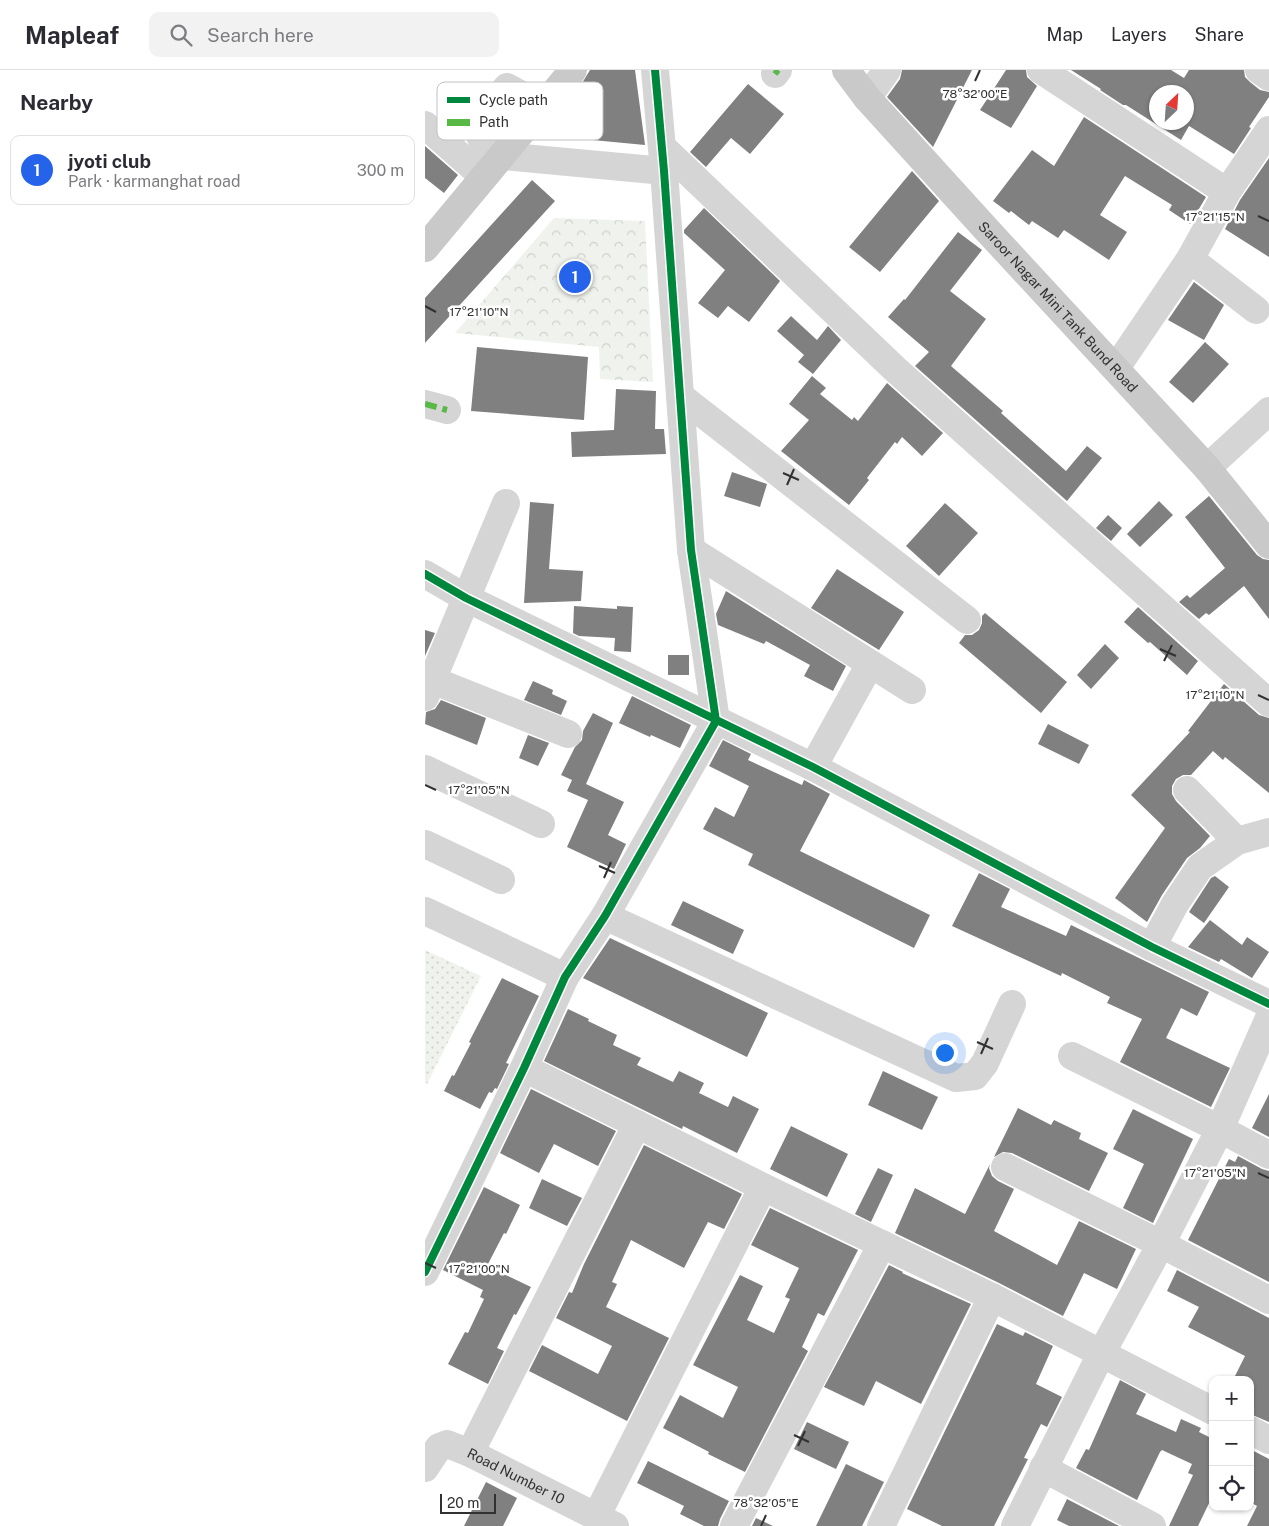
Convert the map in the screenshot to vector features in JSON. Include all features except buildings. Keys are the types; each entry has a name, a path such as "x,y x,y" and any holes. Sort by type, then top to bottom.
{"main road":[{"path":"563,82 573,70"},
{"name":"Saroor Nagar Mini Tank Bund Road","path":"846,70 867,98 1207,468 1269,545"},
{"path":"425,248 515,140"}],"street":[{"path":"425,1272 524,1068 565,977 605,916 716,721 691,550 655,70"},
{"path":"867,98 887,70"},
{"path":"1041,70 1227,192"},
{"path":"1259,70 1269,77"},
{"path":"425,126 437,134"},
{"path":"1115,368 1189,259 1227,192 1269,130"},
{"path":"447,140 492,168 663,159 896,370 1269,702"},
{"path":"482,140 492,168"},
{"path":"1189,259 1256,310"},
{"path":"680,396 967,620"},
{"path":"1207,468 1269,411"},
{"path":"506,503 429,688 569,734"},
{"path":"691,550 912,690"},
{"path":"425,574 466,598 813,767 1152,947 1269,1004"},
{"path":"813,767 870,664"},
{"path":"425,769 541,824"},
{"path":"1187,790 1237,840"},
{"path":"1152,947 1175,904 1200,867 1237,840 1269,832"},
{"path":"425,844 501,880"},
{"path":"425,911 565,977"},
{"path":"605,916 956,1078 975,1076 980,1070 989,1056 1013,1004"},
{"path":"1015,1526 1101,1354 1161,1244 1220,1129 1269,1018"},
{"path":"1072,1056 1269,1155"},
{"path":"524,1068 763,1187 992,1297 1209,1409"},
{"path":"470,1453 637,1124"},
{"path":"1005,1167 1269,1300"},
{"path":"605,1521 763,1187"},
{"path":"734,1526 882,1244"},
{"path":"881,1526 992,1297"},
{"path":"1254,1432 1269,1440"},
{"name":"Road Number 10","path":"425,1468 439,1447 447,1444 470,1453 605,1521"},
{"path":"1043,1468 1152,1526"}],"green space":[{"path":"554,218 645,221 653,382 600,379 599,347 455,333"},
{"path":"425,950 481,976 427,1084 425,1083"}],"marked path":[{"path":"775,74 778,70"},
{"path":"425,404 447,410"}],"cycle path":[{"path":"425,1272 524,1068 565,977 605,916 716,721 691,550 655,70"},
{"path":"425,574 466,598 813,767 1152,947 1269,1004"}],"place":[{"name":"jyoti club","path":"575,277"}]}
